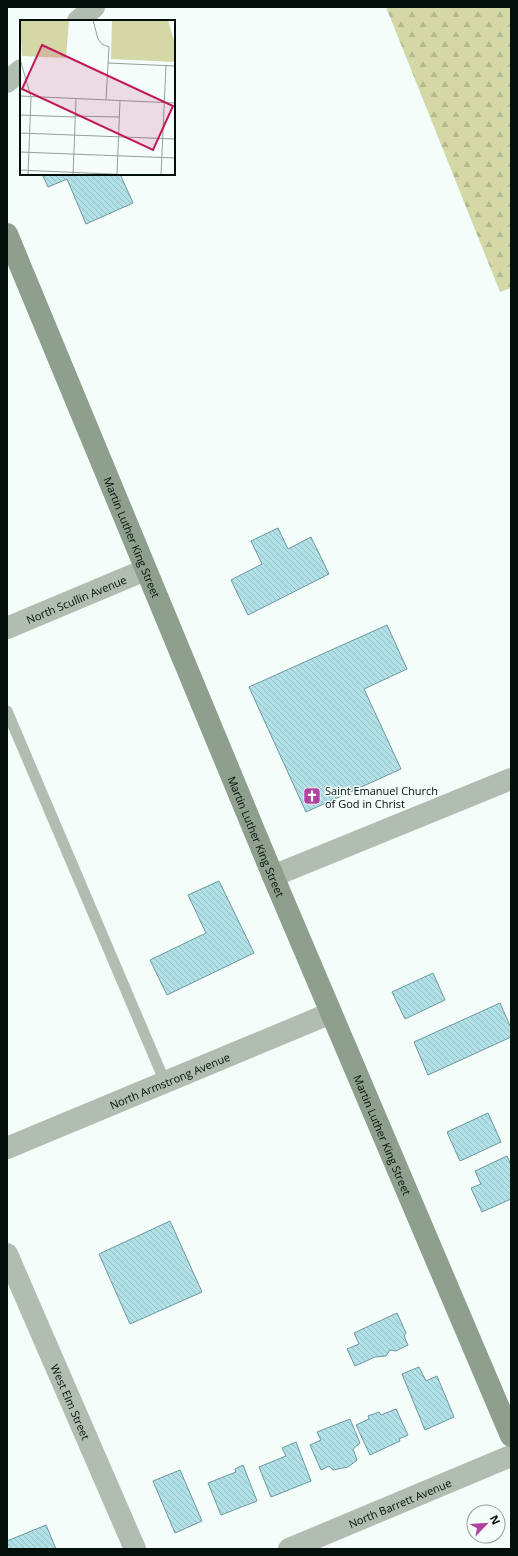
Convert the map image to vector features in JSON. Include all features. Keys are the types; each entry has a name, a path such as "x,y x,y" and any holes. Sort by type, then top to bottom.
{"street":[{"path":"79,20 94,7"},
{"path":"7,82 20,71"},
{"name":"Martin Luther King Street","path":"7,234 273,876 511,1436"},
{"name":"North Scullin Avenue","path":"7,628 145,570"},
{"path":"273,876 511,779"},
{"name":"North Armstrong Avenue","path":"7,1148 331,1013"},
{"name":"West Elm Street","path":"7,1254 134,1549"},
{"name":"North Barrett Avenue","path":"289,1549 511,1456"}],"lane":[{"path":"7,711 165,1082"}],"green space":[{"path":"386,7 511,7 511,288 500,292"}],"building":[{"path":"42,175 120,175 133,203 86,224 67,179 48,187"},
{"path":"278,528 288,549 311,537 329,574 248,615 231,580 262,564 251,541"},
{"path":"387,625 407,669 364,689 401,769 306,812 249,687"},
{"path":"219,881 254,953 167,995 150,960 206,933 188,895"},
{"path":"433,973 445,1000 405,1019 392,992"},
{"path":"500,1003 511,1028 511,1037 428,1075 414,1042"},
{"path":"488,1113 501,1142 460,1161 447,1132"},
{"path":"507,1156 511,1165 511,1199 482,1212 471,1188 481,1184 475,1171"},
{"path":"170,1221 202,1292 130,1324 99,1254"},
{"path":"397,1313 406,1333 404,1336 408,1345 396,1351 390,1350 386,1356 375,1357 355,1366 347,1349 359,1344 354,1333"},
{"path":"419,1367 426,1381 437,1376 454,1417 425,1430 402,1374"},
{"path":"396,1409 408,1435 399,1439 400,1441 370,1455 356,1425 369,1419 368,1416 379,1412 381,1415"},
{"path":"350,1419 360,1443 353,1449 357,1460 348,1467 333,1470 329,1466 321,1470 310,1445 321,1440 317,1432"},
{"path":"296,1442 311,1481 271,1497 259,1467 286,1456 282,1448"},
{"path":"243,1465 257,1501 221,1515 208,1483 236,1472 235,1469"},
{"path":"180,1470 202,1521 175,1533 153,1481"},
{"path":"46,1525 56,1549 7,1549 7,1541"}],"place":[{"name":"Saint Emanuel Church of God in Christ","path":"312,796"}]}
